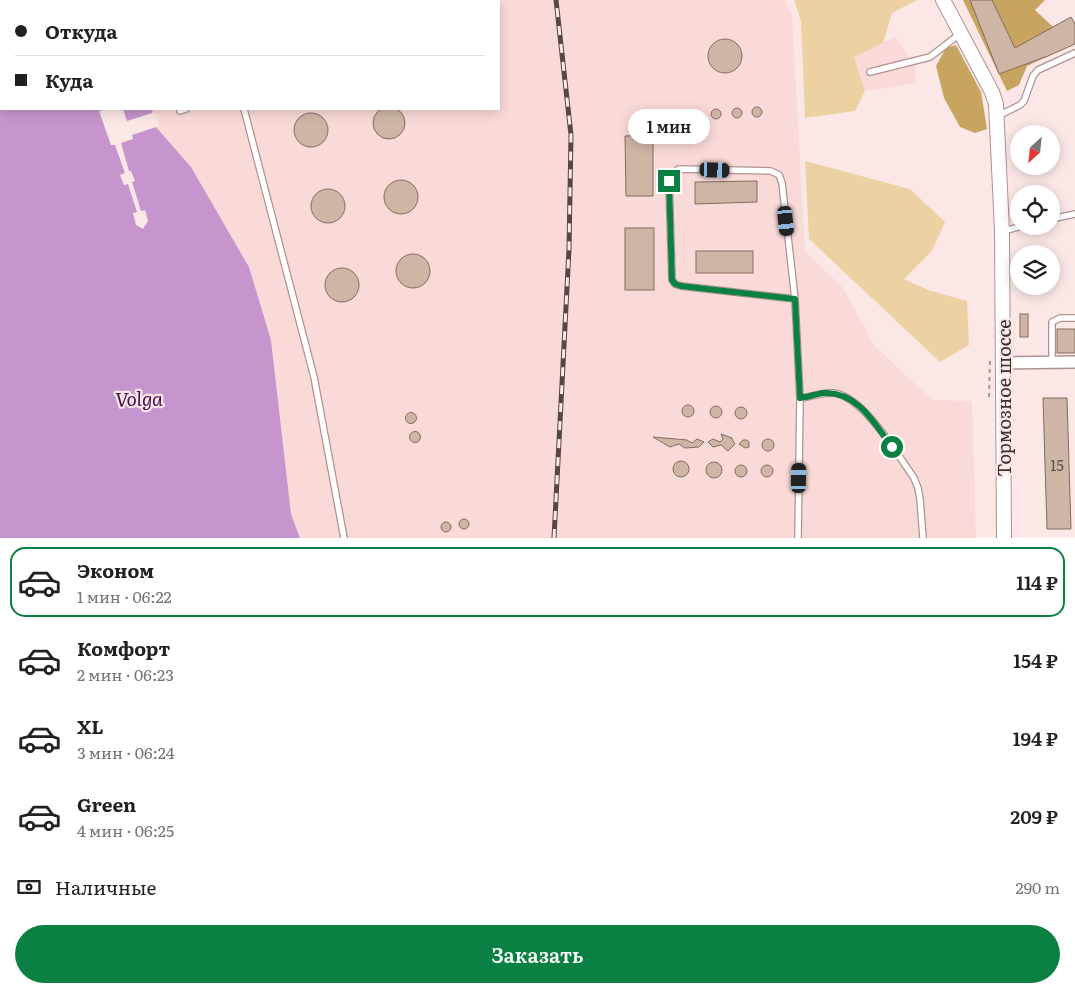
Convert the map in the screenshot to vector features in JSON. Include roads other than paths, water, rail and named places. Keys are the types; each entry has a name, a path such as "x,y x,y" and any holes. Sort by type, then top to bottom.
{"street":[{"name":"Тормозное шоссе","path":"943,0 992,92 997,117 1002,231 1004,538"},
{"path":"1002,363 1075,362"}],"lane":[{"path":"870,72 930,57 961,33"},
{"path":"997,117 1020,105 1024,100 1033,76 1038,70 1075,53"},
{"path":"244,110 314,377 344,538"},
{"path":"795,299 675,284 672,280 669,181 673,172 678,169 771,171 779,175 782,183 795,299 800,398 798,538"},
{"path":"1060,217 1075,214"},
{"path":"1002,231 1010,229"},
{"path":"1052,362 1052,322 1060,318 1075,318"},
{"path":"800,398 822,393 842,395 850,399 870,416 914,478 918,488 923,538"}],"water":[{"name":"Volga","path":"0,110 153,110 156,127 191,167 249,267 271,340 291,514 300,538 0,538"}],"railway":[{"path":"554,538 569,249 571,135 556,0"}]}
